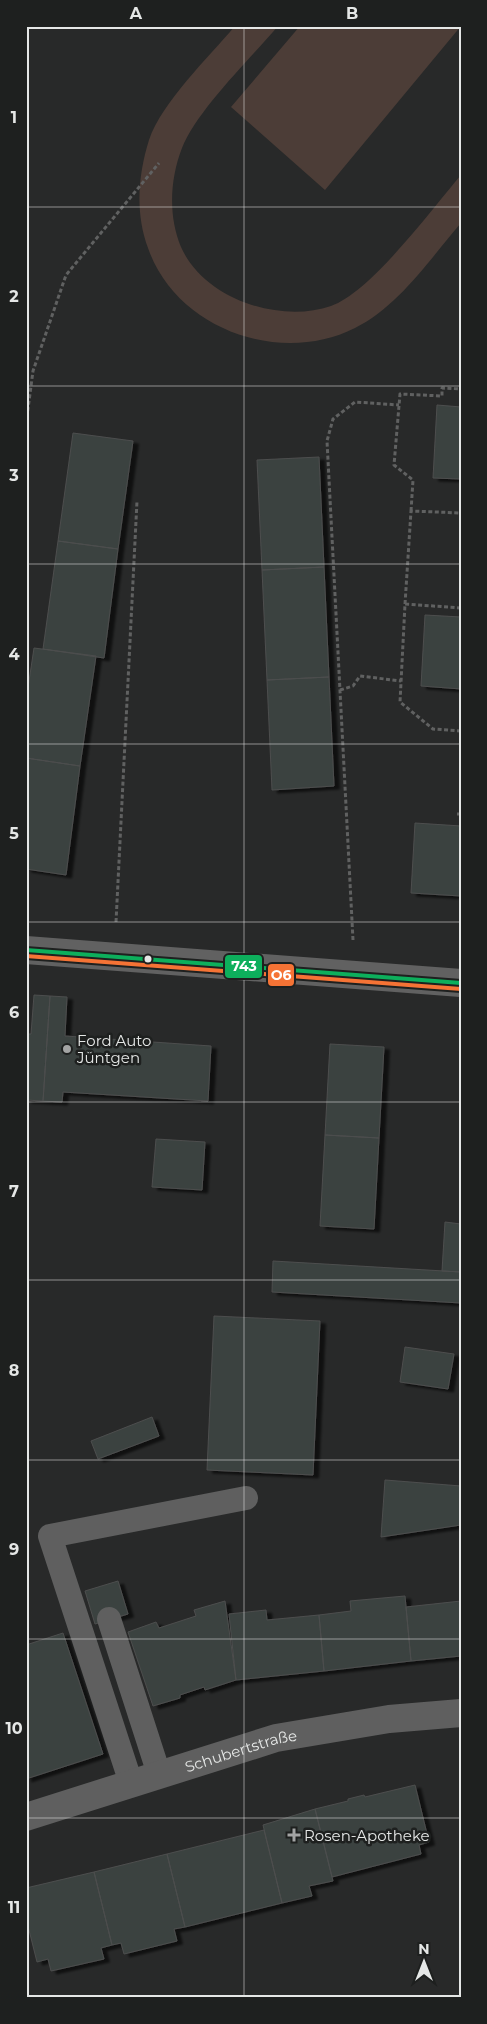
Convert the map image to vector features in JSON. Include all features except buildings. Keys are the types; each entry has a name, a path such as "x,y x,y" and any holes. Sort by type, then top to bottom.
{"main road":[{"path":"26,950 114,955 355,976 461,983"}],"street":[{"name":"Schubertstraße","path":"26,1817 276,1738 389,1719 461,1713"}],"lane":[{"path":"131,1783 50,1536 246,1498"},
{"path":"109,1619 159,1774"}],"path":[{"path":"26,424 33,371 66,275 159,163"},
{"path":"461,389 442,388 442,396 400,394 394,465 413,480 400,702 433,729 461,731"},
{"path":"355,976 327,441 333,418 355,402 399,405"},
{"path":"114,955 137,501"},
{"path":"411,511 461,514"},
{"path":"405,604 461,608"},
{"path":"340,690 347,690 353,686 360,676 401,681"}],"shaded area":[{"path":"235,26 278,26 225,85 189,133 178,160 172,198 174,223 181,247 192,265 207,281 225,293 246,303 267,309 289,312 311,311 331,306 347,298 382,268 461,175 461,223 425,267 386,308 371,319 355,328 326,339 295,343 264,341 234,333 206,319 182,300 162,276 148,248 144,235 140,208 140,180 145,153 155,126 187,81"},
{"path":"300,26 461,26 325,190 231,107"}],"transit line":[{"name":"743","path":"26,950 461,983"},
{"name":"O6","path":"26,956 461,989"}],"place":[{"name":"Ford Auto Jüntgen","path":"67,1049"},
{"name":"Rosen-Apotheke","path":"294,1835"}]}
